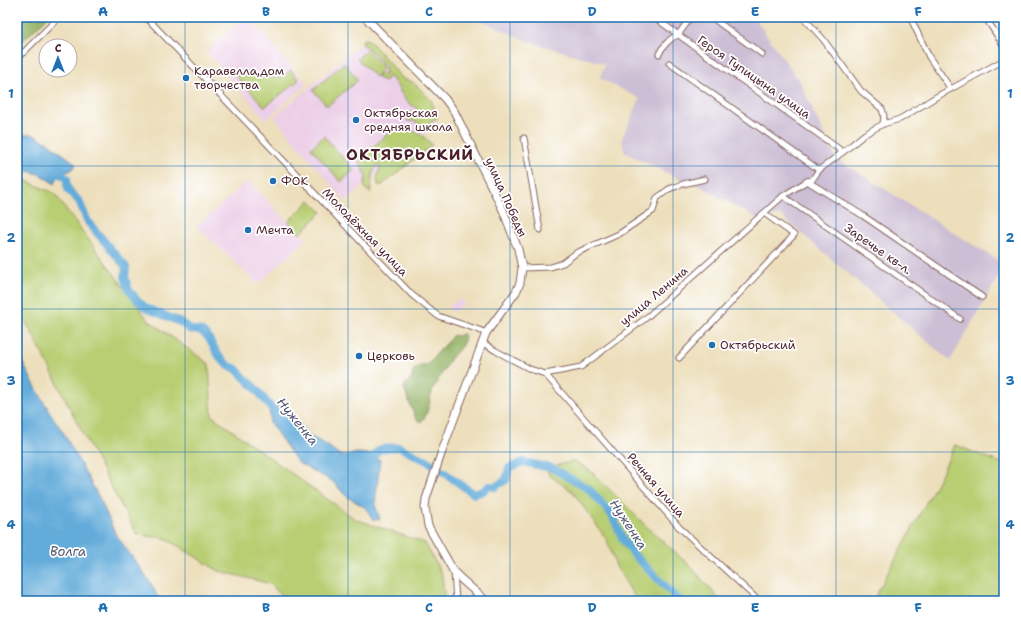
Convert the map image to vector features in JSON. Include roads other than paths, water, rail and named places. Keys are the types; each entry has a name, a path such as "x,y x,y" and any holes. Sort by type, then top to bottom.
{"street":[{"path":"17,59 59,17"},
{"name":"Молодёжная улица","path":"146,17 412,295 438,316 486,333"},
{"name":"улица Победы","path":"365,17 445,99 454,111 503,210 518,249 522,268 520,283 516,292 486,333 482,342 426,499 426,517 428,526 454,572 460,580 486,601"},
{"name":"Героя Тупицына улица","path":"654,17 844,152"},
{"path":"659,54 661,49 678,35 692,17"},
{"path":"712,17 762,54"},
{"path":"803,17 823,39 860,91 882,109 884,116 882,124"},
{"path":"985,17 1004,46"},
{"path":"912,21 929,57 951,89"},
{"name":"улица Ленина","path":"545,374 581,367 646,318 783,196 814,178 819,170 844,152 865,134 882,124 900,119 1004,60"},
{"path":"669,63 819,170"},
{"path":"524,138 540,230"},
{"path":"522,268 551,267 563,263 576,253 619,234 653,211 657,198 669,189 705,179"},
{"path":"807,181 862,215 982,297"},
{"name":"Заречье кв-л.","path":"783,196 960,319"},
{"path":"679,358 794,235 764,213"},
{"path":"482,342 530,370 545,374"},
{"name":"Речная улица","path":"545,374 679,527 759,601"},
{"path":"454,572 456,601"}],"water":[{"path":"31,134 47,142 75,163 75,167 70,171 59,173 55,184 39,174 17,168 17,136"},
{"name":"Волга","path":"17,353 101,501 115,533 150,582 160,601 17,601"},
{"path":"269,406 277,407 289,415 300,424 311,437 327,445 341,456 361,453 371,455 380,460 375,505 380,519 373,520 366,508 346,496 332,481 298,463 270,423"}],"waterway":[{"name":"Нуженка","path":"50,168 67,178 69,191 79,201 88,222 126,267 125,277 128,288 136,299 146,308 180,322 191,330 201,331 208,337 222,360 229,366 235,368 257,390 276,414"},
{"name":"Нуженка","path":"366,463 379,450 399,447 429,462 474,494 483,491 489,486 495,487 506,480 509,468 523,462 552,468 589,489 612,515 623,540 636,557 680,601"}],"place":[{"name":"Каравелла,дом творчества","path":"186,78"},
{"name":"Октябрьская средняя школа","path":"356,120"},
{"name":"ФОК","path":"273,181"},
{"name":"Мечта","path":"248,230"},
{"name":"Октябрьский","path":"712,345"},
{"name":"Церковь","path":"359,356"}],"district":[{"name":"ОКТЯБРЬСКИЙ","path":"410,154"}]}
